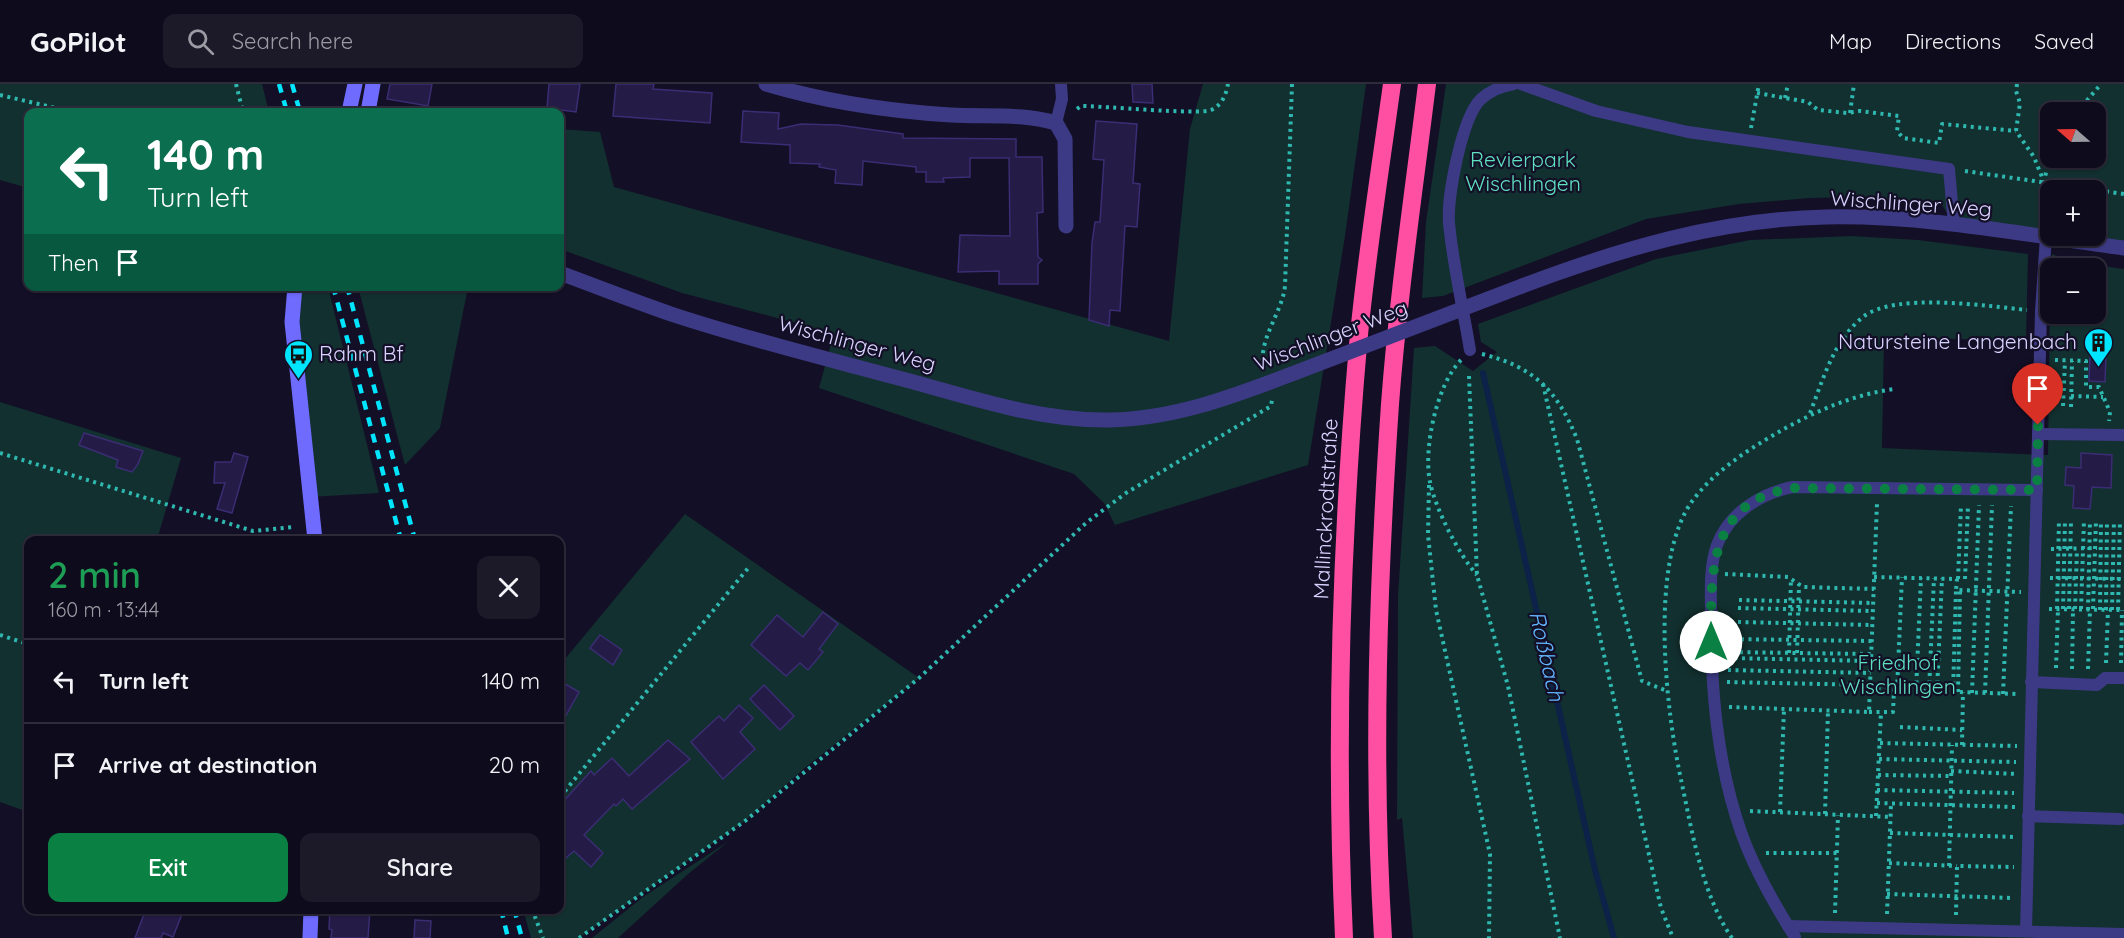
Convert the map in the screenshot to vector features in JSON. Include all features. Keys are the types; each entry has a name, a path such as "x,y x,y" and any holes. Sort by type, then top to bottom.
{"highway":[{"name":"Mallinckrodtstraße","path":"1344,938 1341,859 1345,555 1358,344 1392,84"},
{"path":"1383,938 1378,795 1382,545 1390,402 1427,84"}],"main road":[{"path":"350,108 355,84"},
{"path":"369,108 373,84"},
{"path":"295,291 292,322 315,536"},
{"path":"310,938 311,914"}],"street":[{"path":"766,84 808,96 876,108 951,115 1037,117 1056,123 1065,139 1066,226"},
{"name":"Wischlinger Weg","path":"564,274 674,315 1015,409 1108,420 1168,414 1233,396 1522,286 1654,241 1736,225 1824,217 1892,219 2040,236"},
{"name":"Wischlinger Weg","path":"2106,245 2124,248"}],"lane":[{"path":"1056,123 1062,99 1061,84"},
{"path":"1470,351 1449,220 1455,166 1461,140 1479,101 1499,87 1514,84"},
{"path":"1521,84 1596,111 1688,132 1949,169 1954,225"},
{"path":"2026,931 2041,324"},
{"path":"2038,434 2124,435"},
{"path":"2037,490 1793,488 1768,494 1742,510 1731,520 1718,544 1712,574 1714,706 1724,773 1752,858 1770,896 1792,932 1834,927 2026,931 2074,935 2124,934"},
{"path":"2031,688 2055,683 2097,685 2105,678 2122,678"},
{"path":"2028,812 2120,819"}],"path":[{"path":"236,84 242,108"},
{"path":"1056,123 1081,106 1205,112 1219,104 1228,84"},
{"path":"1264,369 1262,352 1284,297 1292,84"},
{"path":"1749,140 1759,84"},
{"path":"1785,98 1788,84"},
{"path":"1850,113 1854,84"},
{"path":"2017,84 2016,91 2020,103 2016,131 2034,157 2043,180"},
{"path":"2086,102 2101,84"},
{"path":"1757,93 1808,102 1818,110 1850,113 1860,111 1899,116 1896,131 1903,138 1939,143 1942,124 2016,131"},
{"path":"0,94 57,108"},
{"path":"1949,169 2040,182"},
{"path":"2106,192 2124,194"},
{"path":"1896,389 1881,391 1810,414 1836,350 1863,317 1874,311 1939,303 2040,311"},
{"path":"1499,358 1523,368 1561,402 1577,439 1642,681 1668,691"},
{"path":"2040,360 2086,361 2086,387 2099,387 2110,412 2109,434"},
{"path":"2063,406 2065,360"},
{"path":"2071,407 2072,361"},
{"path":"1454,367 1433,416 1428,535 1436,610 1490,854 1489,938"},
{"path":"1469,376 1477,575 1508,686 1560,938"},
{"path":"1542,384 1661,908 1673,938"},
{"path":"579,938 745,820 892,701 1086,523 1126,493 1271,406 1274,396"},
{"path":"2071,396 2103,397"},
{"path":"0,453 253,531 294,527"},
{"path":"1430,481 1460,556 1477,575"},
{"path":"1869,712 1877,487"},
{"path":"1962,745 1958,692 1958,579 1975,489"},
{"path":"1965,579 1975,489"},
{"path":"1972,693 1977,591 1975,489"},
{"path":"1975,489 1988,591 1984,693"},
{"path":"2003,694 2011,490"},
{"path":"2036,520 2122,520 2122,678"},
{"path":"2059,520 2057,578 2059,609"},
{"path":"2055,683 2059,609 2064,578 2065,520"},
{"path":"2071,520 2069,578 2072,609 2072,684"},
{"path":"2081,609 2084,520"},
{"path":"2088,685 2090,520"},
{"path":"2090,610 2101,520"},
{"path":"2100,610 2104,548 2101,520"},
{"path":"2105,678 2108,610 2113,579 2114,520"},
{"path":"2035,549 2122,548"},
{"path":"2072,609 2077,549"},
{"path":"564,791 749,567"},
{"path":"1712,574 1791,578 1803,587 1874,589"},
{"path":"1874,577 1977,579"},
{"path":"1714,706 1893,712 1902,577"},
{"path":"1789,652 1791,578"},
{"path":"1916,691 1921,578"},
{"path":"1929,691 1934,578"},
{"path":"1937,691 1942,578"},
{"path":"2034,578 2121,579"},
{"path":"2103,579 2108,610"},
{"path":"1797,653 1799,584"},
{"path":"1958,590 2034,592"},
{"path":"1739,600 1873,603"},
{"path":"1738,608 1873,611"},
{"path":"2033,609 2121,610"},
{"path":"1738,622 1873,626"},
{"path":"0,635 24,643"},
{"path":"1712,660 1789,640 1872,641"},
{"path":"1712,660 1789,652 1871,654"},
{"path":"1712,660 1871,661"},
{"path":"1712,660 1871,673"},
{"path":"1712,660 1895,690 2003,694 2031,688"},
{"path":"1780,812 1784,709"},
{"path":"1825,814 1828,710"},
{"path":"1876,816 1881,712"},
{"path":"1900,727 1962,730"},
{"path":"1880,743 2030,746"},
{"path":"1948,866 1952,745"},
{"path":"1879,759 1952,761 2029,768"},
{"path":"1878,775 1951,774 2029,768"},
{"path":"1877,790 2029,793"},
{"path":"1877,803 1950,805 2028,812"},
{"path":"1886,928 1891,804"},
{"path":"1735,810 1891,817"},
{"path":"1834,927 1839,815"},
{"path":"1890,833 2028,837"},
{"path":"1752,858 1771,851 1837,853"},
{"path":"1888,863 2027,868"},
{"path":"1955,930 1957,866"},
{"path":"1887,894 2027,898"},
{"path":"534,914 543,938"}],"green space":[{"path":"0,84 262,84 268,108 24,108 24,187 0,180"},
{"path":"1203,84 1366,84 1345,236 1308,465 1115,525 1104,503 1074,474 819,388 834,333 682,293 564,250 564,129 600,132 614,187 1169,341 1190,129"},
{"name":"Revierpark Wischlingen","path":"1446,84 2124,84 2124,248 2106,246 2106,180 2040,180 2040,237 1954,225 1941,203 1858,197 1809,198 1739,204 1646,219 1443,296 1422,298 1426,222"},
{"name":"Friedhof Wischlingen","path":"1851,236 1918,240 2028,254 2026,340 1884,338 1882,448 2048,455 2050,324 2106,324 2106,267 2124,269 2124,938 1413,938 1402,818 1397,820 1398,596 1414,348 1435,346 1473,371 1497,352 1481,342 1478,324 1656,259 1750,240"},
{"path":"295,291 329,291 379,493 310,497"},
{"path":"359,291 467,291 440,428 405,465"},
{"path":"0,402 181,458 158,536 24,536 24,811 0,802"},
{"path":"685,514 919,678 806,767 745,821 579,938 531,938 524,914 564,914 564,660"},
{"path":"729,841 688,874 618,938 592,938 643,897"}],"building":[{"path":"390,84 432,84 428,106 387,99"},
{"path":"549,84 580,84 576,112 564,110 564,108 547,108"},
{"path":"616,84 654,84 653,89 712,93 710,123 613,116"},
{"path":"1132,84 1152,84 1153,103 1133,102"},
{"path":"743,111 779,113 778,129 801,124 838,125 903,134 903,138 1016,139 1016,157 1042,157 1043,212 1037,213 1038,257 1042,260 1038,264 1038,284 999,284 999,271 958,272 960,235 1010,236 1009,158 970,158 970,177 943,178 944,182 926,182 926,172 916,172 916,167 863,161 862,185 835,183 836,170 819,167 820,164 790,163 790,145 741,142"},
{"path":"1096,121 1137,124 1133,183 1140,184 1137,227 1125,226 1120,311 1110,310 1109,326 1089,320 1092,243 1095,222 1100,222 1104,160 1093,159"},
{"name":"Natursteine Langenbach","path":"2090,353 2106,354 2105,382 2089,381"},
{"path":"84,433 143,451 138,464 132,472 116,467 118,460 79,445"},
{"path":"234,453 248,457 232,513 217,509 225,483 214,483 215,462 231,462"},
{"path":"2081,453 2112,455 2111,488 2092,487 2090,509 2073,508 2074,486 2065,485 2066,467 2081,468"},
{"path":"823,612 838,624 819,649 823,652 808,670 800,663 786,676 751,645 777,615 803,637"},
{"path":"600,635 622,650 613,665 590,648"},
{"path":"564,683 579,692 564,719"},
{"path":"764,685 794,716 780,730 750,699"},
{"path":"739,705 753,718 740,732 755,749 723,779 691,742 719,716 724,721"},
{"path":"668,740 690,759 632,809 623,799 616,806 614,804 584,835 603,853 591,867 574,851 564,860 564,801 591,771 594,775 612,758 629,776"},
{"path":"144,914 182,914 173,937 163,933 161,938 135,938"},
{"path":"330,914 370,914 368,938 331,938 332,930 329,929"},
{"path":"415,920 431,921 430,938 414,938"}],"waterway":[{"name":"Roßbach","path":"1483,373 1595,870 1614,938"}],"railway":[{"path":"279,84 286,108"},
{"path":"292,84 299,108"},
{"path":"334,291 400,536"},
{"path":"348,291 414,536"},
{"path":"502,914 508,938"},
{"path":"515,914 522,938"}],"place":[{"name":"Natursteine Langenbach","path":"2098,368"},
{"name":"Rahm Bf","path":"298,380"}],"route":[{"path":"1711,642 1714,556 1731,520 1742,510 1768,494 1793,488 2037,490 2038,425"}]}
